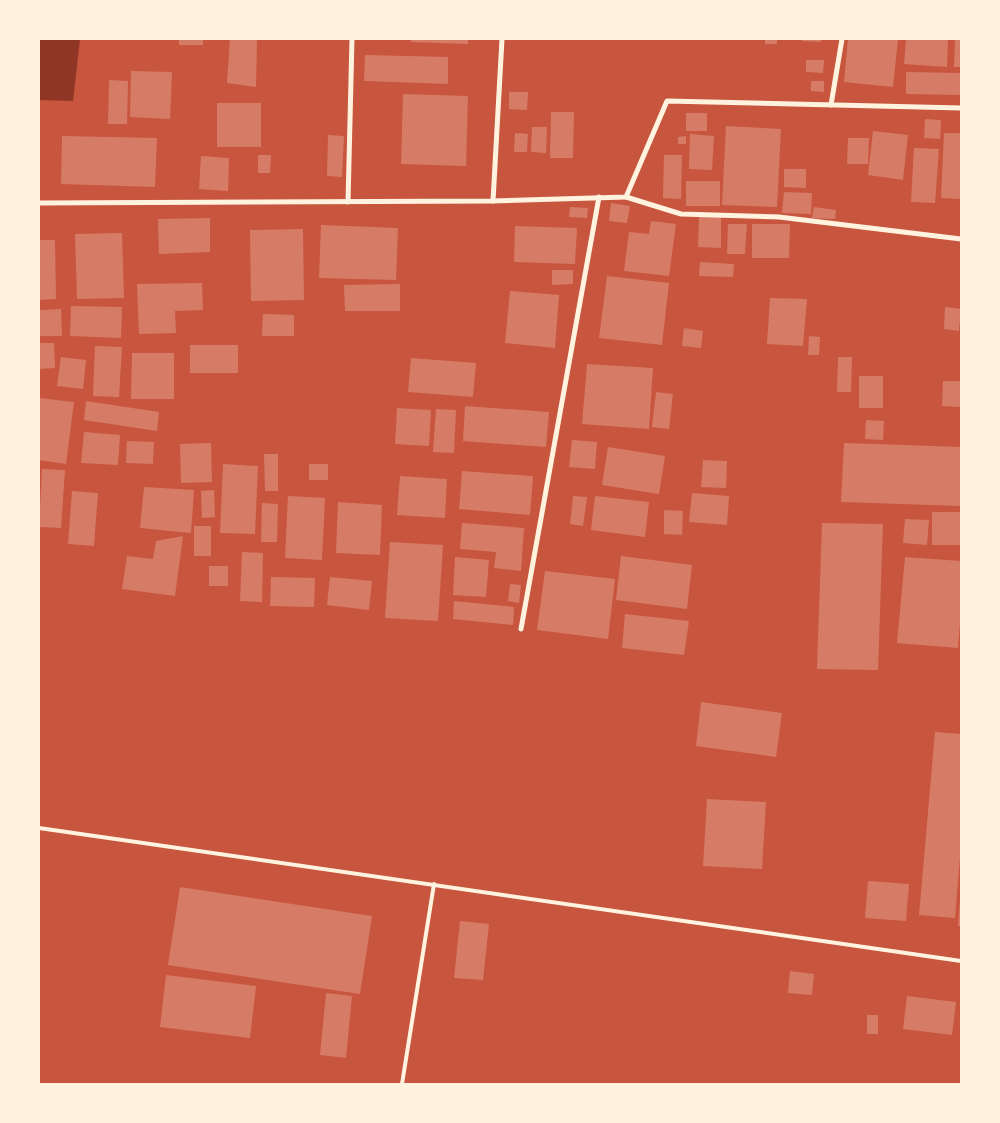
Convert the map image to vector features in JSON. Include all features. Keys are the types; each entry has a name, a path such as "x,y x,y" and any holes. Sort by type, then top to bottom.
{"street":[{"path":"348,202 352,39"},
{"path":"493,201 502,39"},
{"path":"831,105 842,39"},
{"path":"626,197 667,101 961,108"},
{"path":"39,203 493,201 626,197 681,214 779,216 961,239"},
{"path":"521,629 599,198"}],"lane":[{"path":"39,828 961,961"},
{"path":"402,1084 434,884"}],"shaded area":[{"path":"39,39 80,39 73,101 39,100"}],"building":[{"path":"179,39 203,39 203,45 179,45"},
{"path":"230,39 257,39 256,87 227,83"},
{"path":"411,39 468,39 468,44 411,42"},
{"path":"765,39 777,39 777,44 765,44"},
{"path":"802,39 821,39 821,42 802,41"},
{"path":"848,39 898,39 893,87 844,82"},
{"path":"906,39 948,39 947,67 904,64"},
{"path":"955,39 961,39 961,67 954,67"},
{"path":"365,55 448,57 448,84 364,81"},
{"path":"806,60 824,60 823,73 806,72"},
{"path":"131,71 172,72 170,119 130,117"},
{"path":"906,72 961,73 961,95 906,94"},
{"path":"109,80 128,81 127,124 108,124"},
{"path":"811,81 824,81 824,92 811,91"},
{"path":"509,92 528,92 527,110 509,109"},
{"path":"403,94 468,96 466,166 401,164"},
{"path":"217,103 261,103 261,147 217,147"},
{"path":"551,112 574,112 573,158 550,158"},
{"path":"686,113 707,113 707,131 686,131"},
{"path":"925,119 941,120 940,139 924,138"},
{"path":"726,126 781,129 777,207 722,205"},
{"path":"532,127 547,127 546,153 531,152"},
{"path":"873,131 908,135 903,180 868,175"},
{"path":"515,133 528,134 527,152 514,152"},
{"path":"944,133 961,133 961,199 941,198"},
{"path":"690,134 714,136 712,170 689,169"},
{"path":"328,135 344,136 342,177 327,176"},
{"path":"62,136 157,138 155,187 61,184"},
{"path":"686,136 686,144 678,144 678,137"},
{"path":"848,138 869,138 868,164 847,164"},
{"path":"914,148 939,149 935,203 911,202"},
{"path":"258,155 271,155 270,173 258,173"},
{"path":"664,155 682,155 681,199 663,198"},
{"path":"201,156 229,158 228,191 199,189"},
{"path":"784,169 806,169 806,188 784,187"},
{"path":"686,181 720,181 720,206 686,206"},
{"path":"784,192 812,193 811,214 782,213"},
{"path":"611,203 630,206 627,223 609,221"},
{"path":"570,207 588,208 587,218 569,217"},
{"path":"814,207 836,210 835,219 812,218"},
{"path":"699,217 721,217 721,248 698,247"},
{"path":"210,218 210,252 159,254 158,219"},
{"path":"651,221 676,224 669,276 624,271 629,232 649,234"},
{"path":"728,224 747,224 745,254 727,254"},
{"path":"752,224 790,224 789,258 752,258"},
{"path":"321,225 398,228 396,280 319,278"},
{"path":"515,226 577,228 575,264 514,262"},
{"path":"303,229 304,300 251,301 250,230"},
{"path":"122,233 124,298 77,299 75,234"},
{"path":"39,240 55,240 56,299 39,300"},
{"path":"700,262 734,264 733,277 699,276"},
{"path":"552,270 573,270 573,284 552,285"},
{"path":"607,276 669,283 662,345 599,338"},
{"path":"202,283 203,310 175,311 176,333 139,334 137,284"},
{"path":"400,284 400,311 345,311 344,285"},
{"path":"510,291 559,295 555,348 505,343"},
{"path":"770,298 807,299 803,346 767,344"},
{"path":"71,306 122,307 121,338 70,336"},
{"path":"945,307 961,309 959,331 944,329"},
{"path":"61,309 62,336 39,336 39,310"},
{"path":"263,314 294,315 294,336 262,336"},
{"path":"684,328 703,331 701,348 682,346"},
{"path":"809,336 820,337 819,355 808,355"},
{"path":"39,343 54,343 55,368 39,369"},
{"path":"190,345 238,345 238,373 190,373"},
{"path":"95,346 122,347 119,397 93,396"},
{"path":"132,353 174,353 174,399 131,399"},
{"path":"61,357 86,360 83,389 57,386"},
{"path":"838,357 852,357 851,392 837,392"},
{"path":"411,358 476,363 473,397 408,392"},
{"path":"587,364 653,368 649,429 582,424"},
{"path":"859,376 883,376 883,408 859,408"},
{"path":"943,381 961,381 961,407 942,406"},
{"path":"656,392 673,394 669,429 652,427"},
{"path":"39,398 74,402 66,464 39,460"},
{"path":"86,401 159,412 157,431 84,420"},
{"path":"465,406 549,412 546,447 463,441"},
{"path":"397,408 431,410 429,446 395,444"},
{"path":"436,409 456,410 454,453 433,452"},
{"path":"866,420 884,421 883,440 865,439"},
{"path":"84,432 120,435 118,465 81,463"},
{"path":"572,440 597,442 595,469 569,467"},
{"path":"127,441 154,442 153,464 126,463"},
{"path":"211,443 212,482 181,483 180,444"},
{"path":"844,443 961,447 961,506 841,502"},
{"path":"608,447 665,456 659,494 602,485"},
{"path":"264,454 278,454 278,491 265,491"},
{"path":"703,460 727,461 726,488 701,487"},
{"path":"223,464 258,466 255,534 220,533"},
{"path":"309,464 328,464 328,480 309,480"},
{"path":"42,469 65,470 61,528 39,527"},
{"path":"462,471 533,476 530,515 459,509"},
{"path":"400,476 447,479 445,518 397,515"},
{"path":"144,487 194,490 191,533 140,528"},
{"path":"214,490 215,517 202,518 201,491"},
{"path":"72,491 98,493 94,546 68,544"},
{"path":"692,493 729,496 727,525 689,522"},
{"path":"288,496 325,498 322,560 285,558"},
{"path":"573,496 587,497 583,526 570,524"},
{"path":"595,496 649,502 645,537 591,530"},
{"path":"338,502 382,505 380,555 336,553"},
{"path":"262,503 278,504 277,542 261,542"},
{"path":"664,510 683,511 682,535 664,534"},
{"path":"932,512 961,512 961,545 932,545"},
{"path":"905,519 929,520 927,545 903,543"},
{"path":"462,523 524,528 521,571 494,568 496,552 460,549"},
{"path":"822,523 883,524 878,670 817,669"},
{"path":"194,526 211,526 211,556 194,556"},
{"path":"183,536 175,596 122,589 127,556 153,559 156,541"},
{"path":"390,542 443,545 438,621 385,618"},
{"path":"242,552 263,553 262,602 240,601"},
{"path":"621,556 692,565 687,609 616,600"},
{"path":"455,557 489,560 486,597 453,595"},
{"path":"905,557 961,561 961,609 958,648 897,643"},
{"path":"209,566 228,566 228,586 209,586"},
{"path":"545,571 615,579 608,639 537,630"},
{"path":"271,577 315,578 314,607 270,606"},
{"path":"330,577 372,581 369,610 327,605"},
{"path":"510,584 521,585 519,603 508,601"},
{"path":"454,601 514,607 513,625 453,619"},
{"path":"625,614 689,621 684,655 622,648"},
{"path":"701,702 782,713 776,757 696,746"},
{"path":"935,732 961,734 961,845 955,918 919,915"},
{"path":"707,799 766,802 762,869 703,866"},
{"path":"868,881 909,884 906,921 865,918"},
{"path":"180,887 372,916 360,994 168,965"},
{"path":"960,900 961,926 958,926"},
{"path":"460,921 489,924 483,980 454,978"},
{"path":"790,971 814,974 812,995 788,993"},
{"path":"166,975 256,986 250,1038 160,1027"},
{"path":"326,993 352,996 346,1058 320,1055"},
{"path":"907,996 956,1002 952,1035 903,1029"},
{"path":"867,1015 878,1015 878,1034 867,1034"}]}
